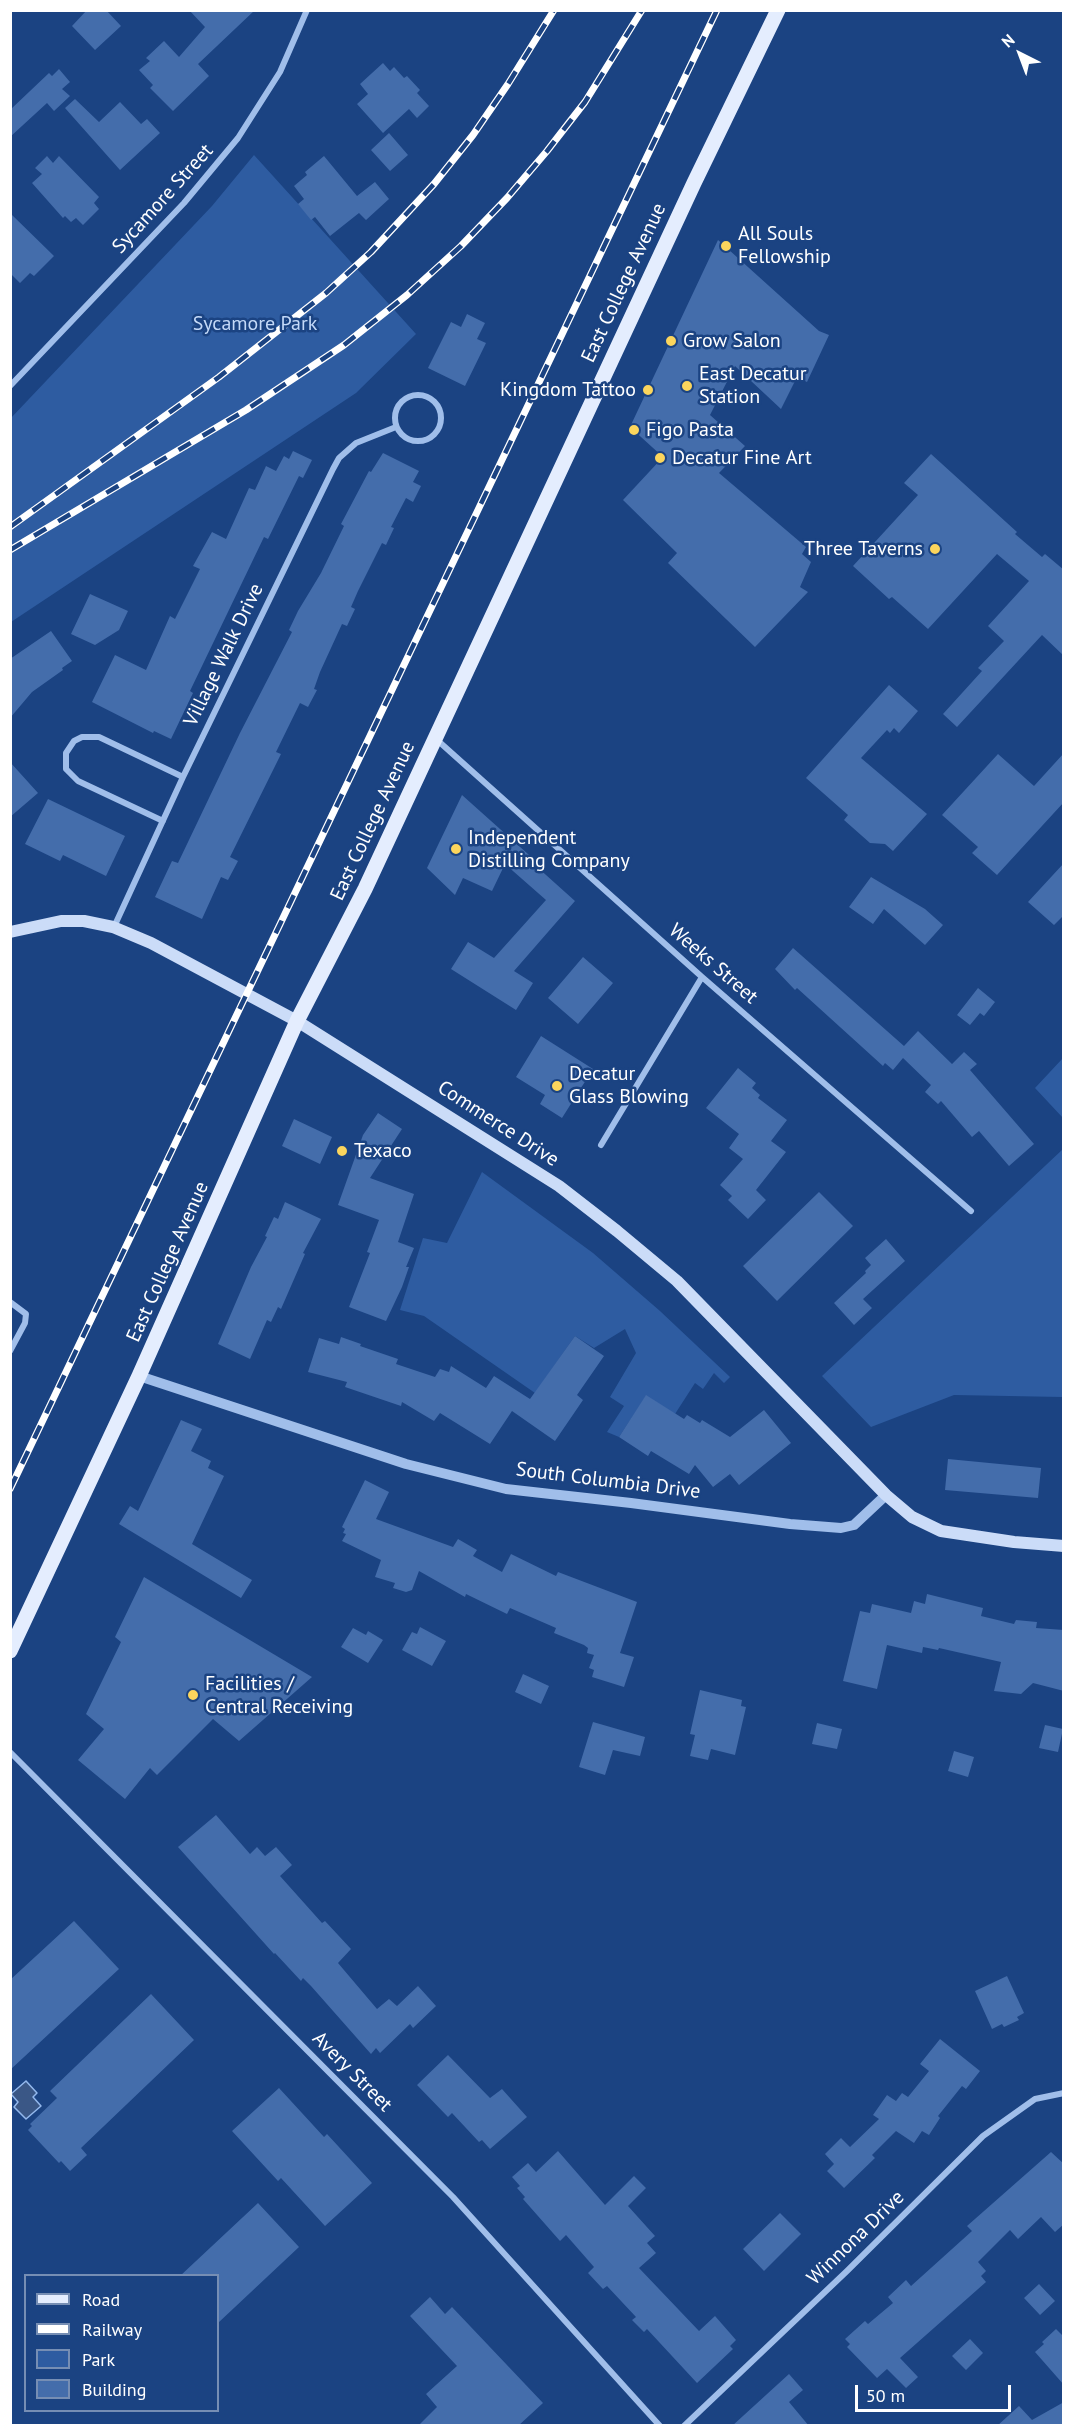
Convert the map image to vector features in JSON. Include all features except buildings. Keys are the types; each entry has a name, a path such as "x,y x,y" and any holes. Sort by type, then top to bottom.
{"main road":[{"name":"East College Avenue","path":"10,1651 139,1376 297,1021 365,889 694,183 778,10"},
{"name":"Commerce Drive","path":"10,932 61,921 84,921 113,927 151,943 297,1021 559,1186 677,1281 886,1495"},
{"path":"886,1495 912,1517 941,1531 1014,1542 1064,1546"}],"street":[{"name":"Sycamore Street","path":"10,386 184,203 238,138 280,72 307,10"},
{"path":"411,396 429,397 438,405 441,423 434,436 427,440 412,441 396,427 395,414 398,406 411,396"},
{"name":"Village Walk Drive","path":"113,927 183,777 339,458 356,443 396,427"},
{"path":"163,821 78,781 66,769 66,753 74,741 82,737 99,737 183,777"},
{"name":"Weeks Street","path":"435,739 702,977 971,1211"},
{"path":"601,1145 702,977"},
{"path":"10,1302 26,1314 25,1323 10,1352"},
{"name":"South Columbia Drive","path":"139,1376 406,1464 506,1490 841,1528 854,1525 886,1495"},
{"name":"Avery Street","path":"10,1752 453,2197 660,2426"},
{"name":"Winnona Drive","path":"684,2426 847,2271 983,2136 1035,2099 1064,2093"}],"green space":[{"name":"Sycamore Park","path":"254,155 416,334 356,393 11,622 10,419 212,206"},
{"path":"1063,1058 1063,1118 1035,1088"},
{"path":"1063,1149 1063,1397 954,1395 871,1427 822,1376"},
{"path":"482,1172 593,1253 660,1311 730,1377 724,1383 714,1373 703,1389 695,1383 675,1414 646,1396 619,1437 607,1432 624,1406 610,1397 636,1353 625,1329 594,1348 575,1336 535,1393 424,1316 400,1310 423,1238 447,1243"}],"shaded area":[{"path":"26,2081 37,2093 33,2097 41,2106 26,2119 14,2107 18,2102 11,2094"}],"railway":[{"path":"10,527 219,377 326,293 371,252 434,184 473,135 554,10"},
{"path":"10,550 246,410 344,345 407,295 461,246 507,198 547,151 585,102 642,10"},
{"path":"10,1489 717,10"}],"place":[{"name":"All Souls Fellowship","path":"726,246"},
{"name":"Grow Salon","path":"671,341"},
{"name":"East Decatur Station","path":"687,386"},
{"name":"Kingdom Tattoo","path":"648,390"},
{"name":"Figo Pasta","path":"634,430"},
{"name":"Decatur Fine Art","path":"660,458"},
{"name":"Three Taverns","path":"935,549"},
{"name":"Independent Distilling Company","path":"456,849"},
{"name":"Decatur Glass Blowing","path":"557,1086"},
{"name":"Texaco","path":"342,1151"},
{"name":"Facilities / Central Receiving","path":"193,1695"}]}
